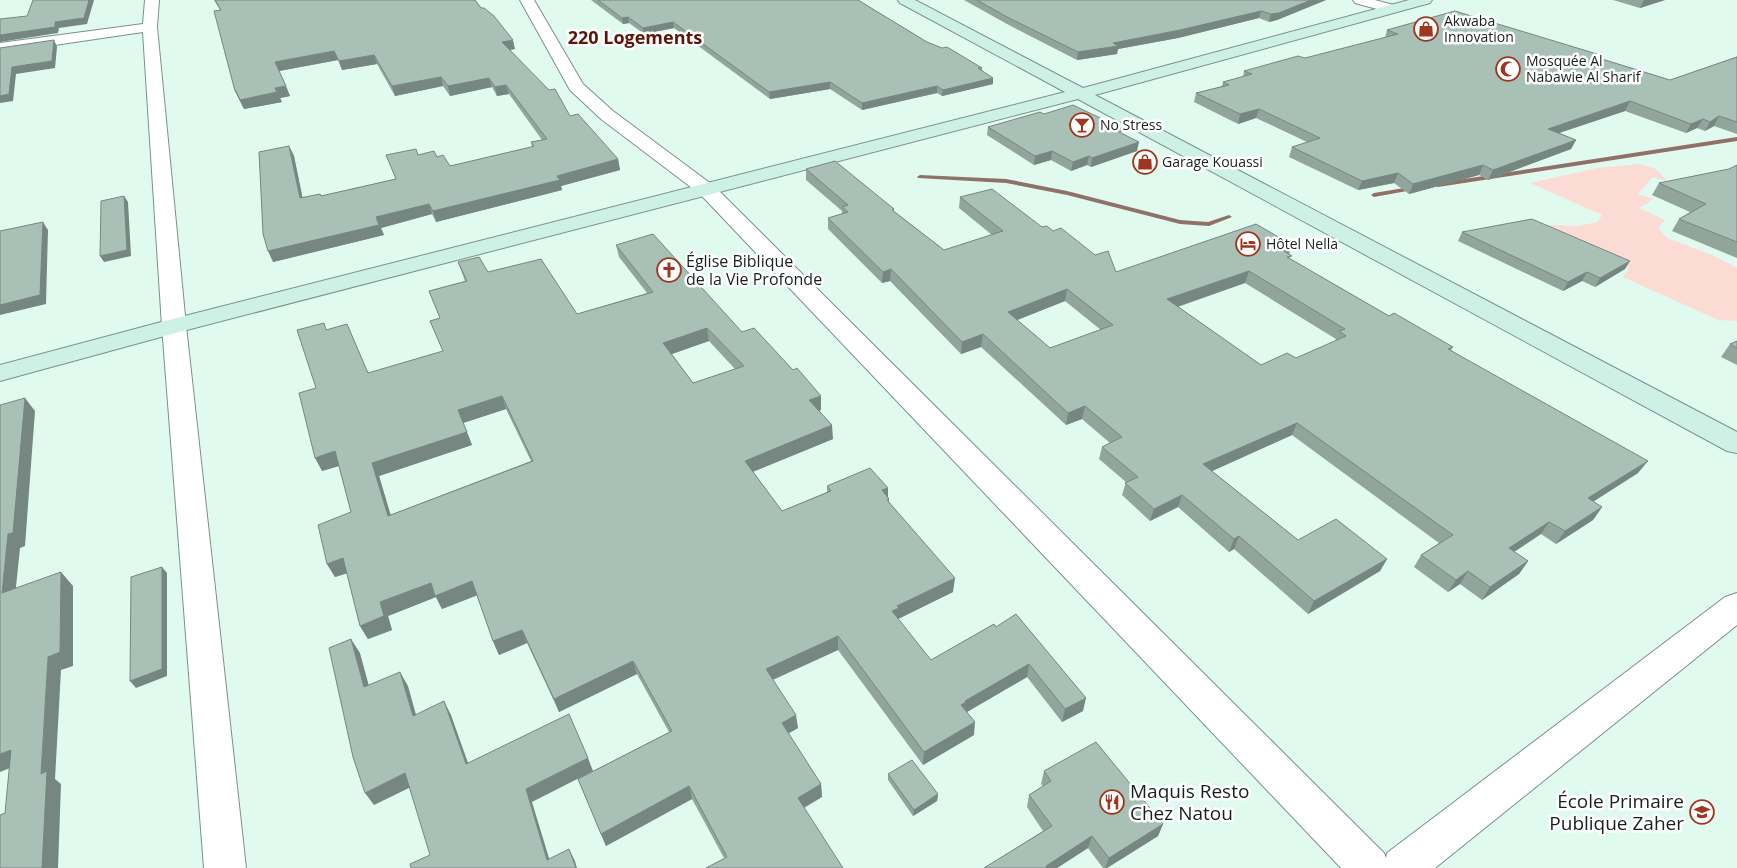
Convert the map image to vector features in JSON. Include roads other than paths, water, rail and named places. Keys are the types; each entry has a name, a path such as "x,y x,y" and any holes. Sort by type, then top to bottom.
{"street":[{"path":"152,0 150,27 174,326 225,868"},
{"path":"527,0 576,87 607,114 707,190 1369,868"},
{"path":"905,0 1737,444"},
{"path":"1360,0 1392,8"},
{"path":"0,373 174,326 1079,94 1425,0"},
{"path":"0,48 150,27"},
{"path":"1402,868 1737,606"}],"waterway":[{"path":"1438,185 1737,139"},
{"path":"920,177 1006,181 1067,193 1180,222 1209,224 1229,217"},
{"path":"1374,195 1416,188"}],"place":[{"name":"Akwaba Innovation","path":"1426,29"},
{"name":"Mosquée Al Nabawie Al Sharif","path":"1508,69"},
{"name":"No Stress","path":"1082,125"},
{"name":"Garage Kouassi","path":"1145,162"},
{"name":"Hôtel Nella","path":"1248,244"},
{"name":"Église Biblique de la Vie Profonde","path":"669,270"},
{"name":"Maquis Resto Chez Natou","path":"1112,802"},
{"name":"École Primaire Publique Zaher","path":"1702,812"}],"district":[{"name":"220 Logements","path":"635,38"}]}
